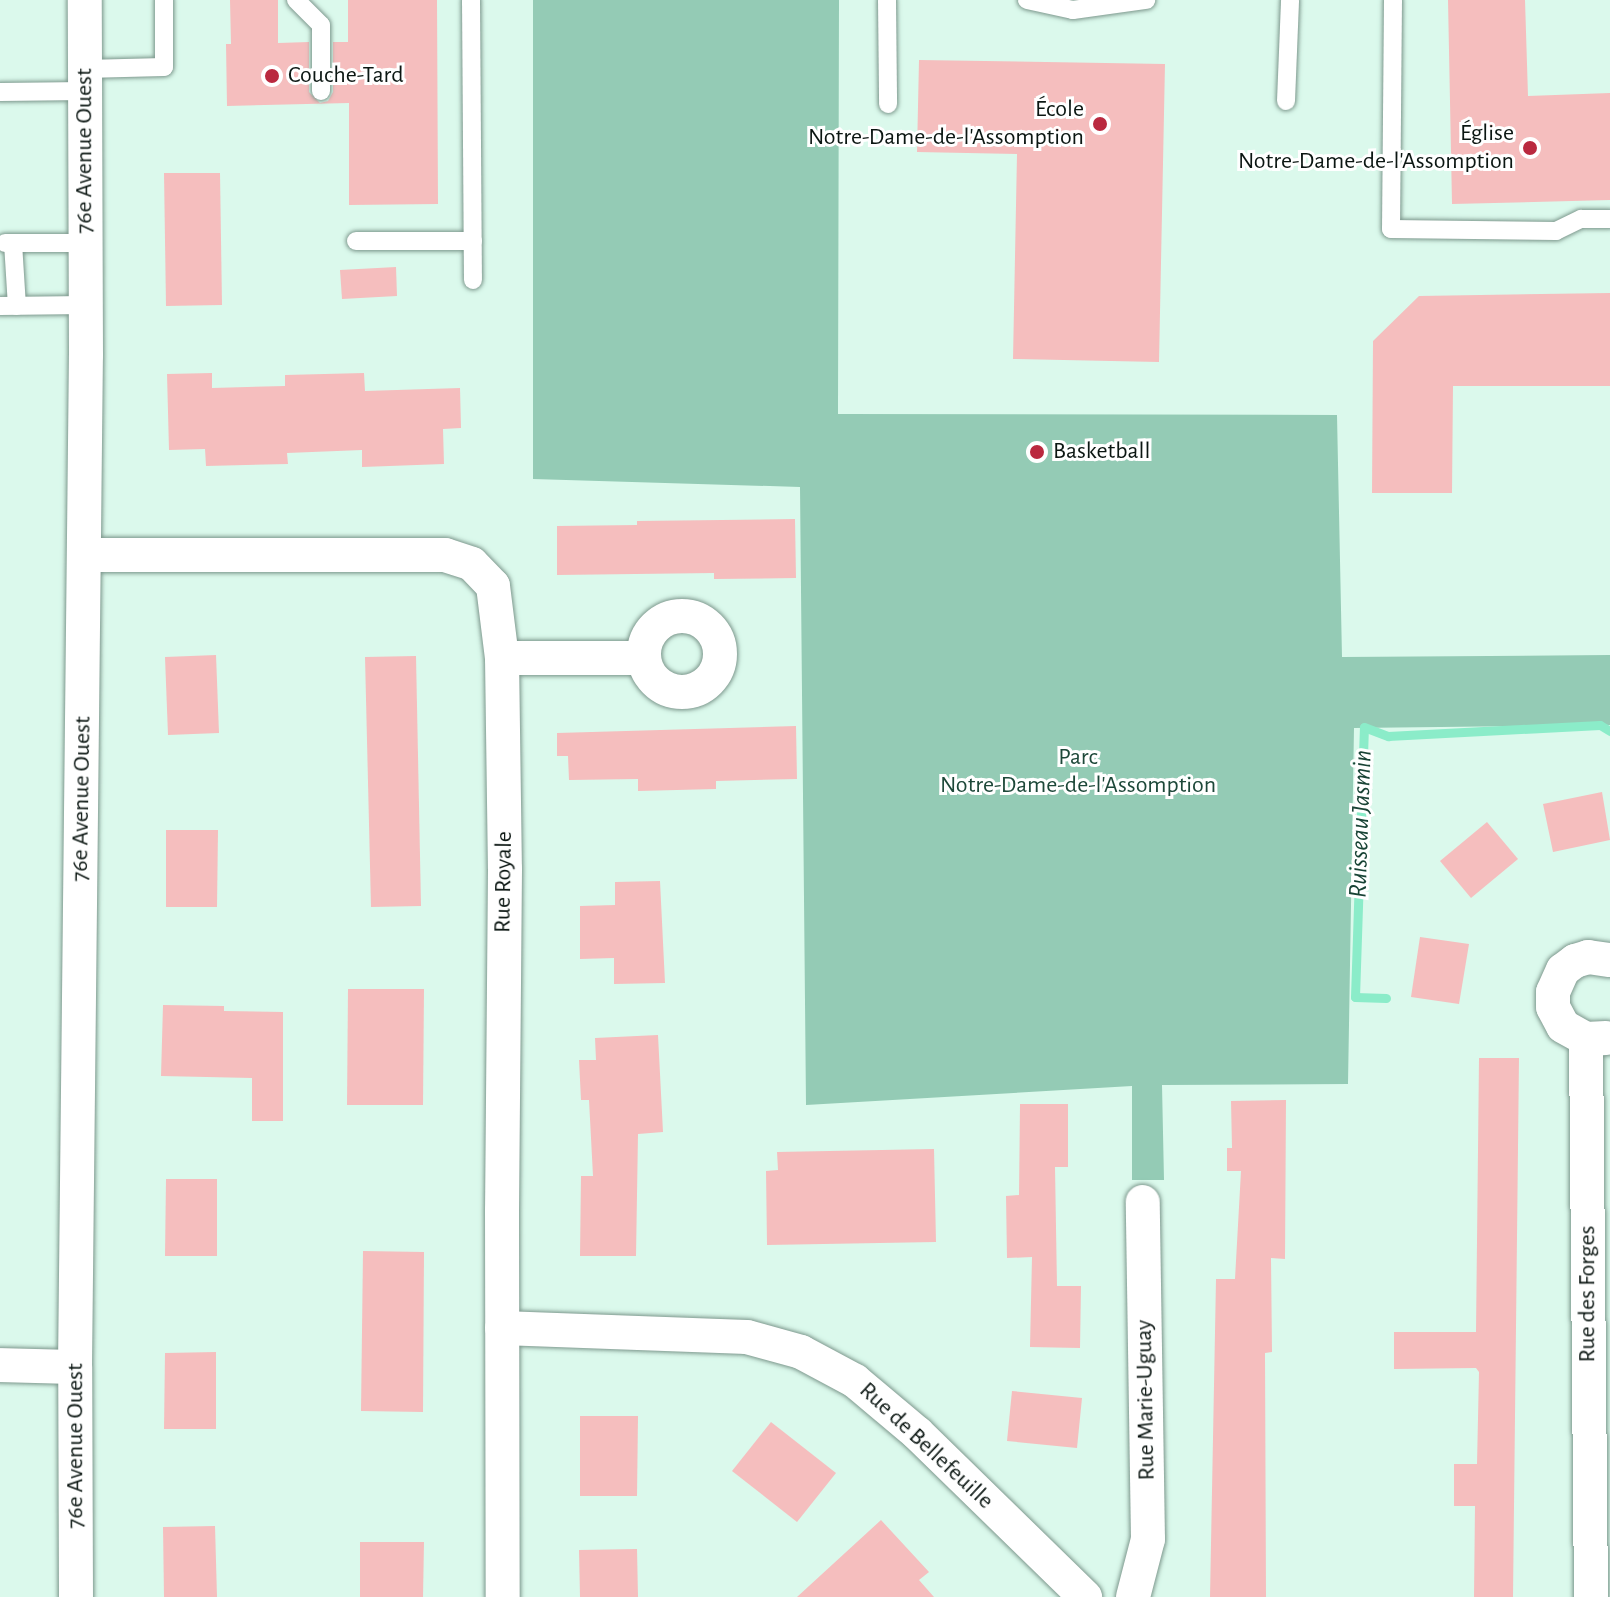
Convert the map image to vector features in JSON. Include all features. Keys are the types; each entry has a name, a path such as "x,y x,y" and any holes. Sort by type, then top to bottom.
{"street":[{"name":"76e Avenue Ouest","path":"76,1597 75,1367 85,555 85,0"},
{"name":"Rue Royale","path":"85,555 445,555 472,564 493,586 502,658 505,869 503,1597"},
{"path":"502,658 644,658"},
{"path":"1598,1038 1574,1035 1558,1020 1553,1007 1555,982 1575,961 1588,957 1610,960"},
{"name":"Rue des Forges","path":"1591,1597 1598,1038"},
{"name":"Rue Marie-Uguay","path":"1133,1597 1148,1539 1143,1202"},
{"name":"Rue de Bellefeuille","path":"502,1328 747,1337 801,1352 855,1381 917,1433 1085,1597"},
{"path":"0,1365 75,1367"}],"lane":[{"path":"0,92 164,67 164,0"},
{"path":"296,0 321,25 321,91"},
{"path":"471,0 473,280"},
{"path":"887,0 888,104"},
{"path":"1027,0 1073,10 1146,0"},
{"path":"1286,101 1290,0"},
{"path":"1393,0 1391,229 1556,231 1581,219 1610,219"},
{"path":"356,241 473,241"},
{"path":"86,243 9,243 9,306 86,305"}],"green space":[{"name":"Parc Notre-Dame-de-l'Assomption","path":"533,0 839,0 838,414 1337,415 1342,657 1610,655 1610,725 1354,728 1348,1084 1162,1085 1164,1180 1132,1180 1132,1086 806,1105 800,487 533,479"}],"building":[{"path":"230,0 278,0 278,43 309,42 309,92 320,103 328,101 333,92 333,42 348,42 348,0 437,0 438,204 349,205 349,103 227,106 226,44 231,44"},
{"name":"Église Notre-Dame-de-l'Assomption","path":"1448,0 1525,0 1528,96 1610,93 1610,200 1452,204"},
{"path":"919,60 1165,64 1159,362 1013,359 1017,154 917,152"},
{"path":"164,173 220,173 222,305 166,306"},
{"path":"396,267 397,296 342,299 340,270"},
{"path":"1610,293 1610,386 1453,386 1452,493 1372,493 1373,341 1419,296"},
{"path":"212,373 212,388 285,386 285,375 364,373 365,391 460,388 461,428 443,429 444,464 362,467 362,450 287,453 288,464 206,466 205,449 169,450 167,374"},
{"path":"795,519 796,578 714,579 714,573 557,575 557,526 637,525 637,521"},
{"path":"216,655 219,733 168,735 165,657"},
{"path":"416,656 421,906 371,907 365,657"},
{"path":"796,726 797,779 716,781 716,789 638,791 638,779 569,780 568,756 557,756 557,733"},
{"path":"1602,792 1610,840 1553,852 1543,804"},
{"path":"1487,822 1518,859 1471,898 1440,861"},
{"path":"166,830 218,830 217,907 166,907"},
{"path":"660,881 665,983 614,984 614,958 580,959 580,906 615,905 615,882"},
{"path":"1420,937 1469,944 1459,1004 1411,997"},
{"path":"348,989 424,989 423,1105 347,1105"},
{"path":"163,1005 224,1006 224,1011 283,1012 283,1121 252,1121 252,1078 161,1076"},
{"path":"658,1035 663,1132 638,1134 636,1256 580,1256 581,1176 593,1176 589,1100 581,1100 579,1060 596,1060 595,1038"},
{"path":"1479,1058 1519,1058 1513,1597 1474,1597 1475,1506 1454,1506 1454,1464 1477,1464 1479,1372 1476,1368 1394,1369 1394,1332 1476,1332"},
{"path":"1286,1100 1285,1259 1271,1258 1272,1352 1265,1353 1266,1597 1210,1597 1216,1279 1235,1279 1241,1171 1227,1171 1227,1148 1232,1148 1231,1101"},
{"path":"1020,1104 1068,1104 1068,1167 1055,1167 1057,1286 1081,1286 1080,1348 1030,1347 1032,1257 1007,1258 1006,1196 1019,1195"},
{"path":"934,1149 936,1242 767,1245 766,1171 778,1170 777,1152"},
{"path":"166,1179 217,1179 217,1256 165,1256"},
{"path":"363,1251 424,1252 423,1412 361,1411"},
{"path":"216,1352 216,1429 164,1429 165,1353"},
{"path":"1012,1391 1082,1398 1077,1448 1007,1441"},
{"path":"580,1416 638,1416 637,1496 580,1496"},
{"path":"771,1422 836,1473 797,1522 732,1471"},
{"path":"881,1520 929,1572 919,1580 934,1597 797,1597"},
{"path":"215,1526 217,1597 164,1597 163,1527"},
{"path":"360,1542 424,1542 423,1597 360,1597"},
{"path":"637,1549 638,1597 580,1597 579,1550"}],"waterway":[{"name":"Ruisseau Jasmin","path":"1386,998 1355,997 1364,727 1388,736 1600,725 1610,731"}],"place":[{"name":"Couche-Tard","path":"272,76"},
{"name":"École Notre-Dame-de-l'Assomption","path":"1100,124"},
{"name":"Église Notre-Dame-de-l'Assomption","path":"1530,148"},
{"name":"Basketball","path":"1037,452"}]}
